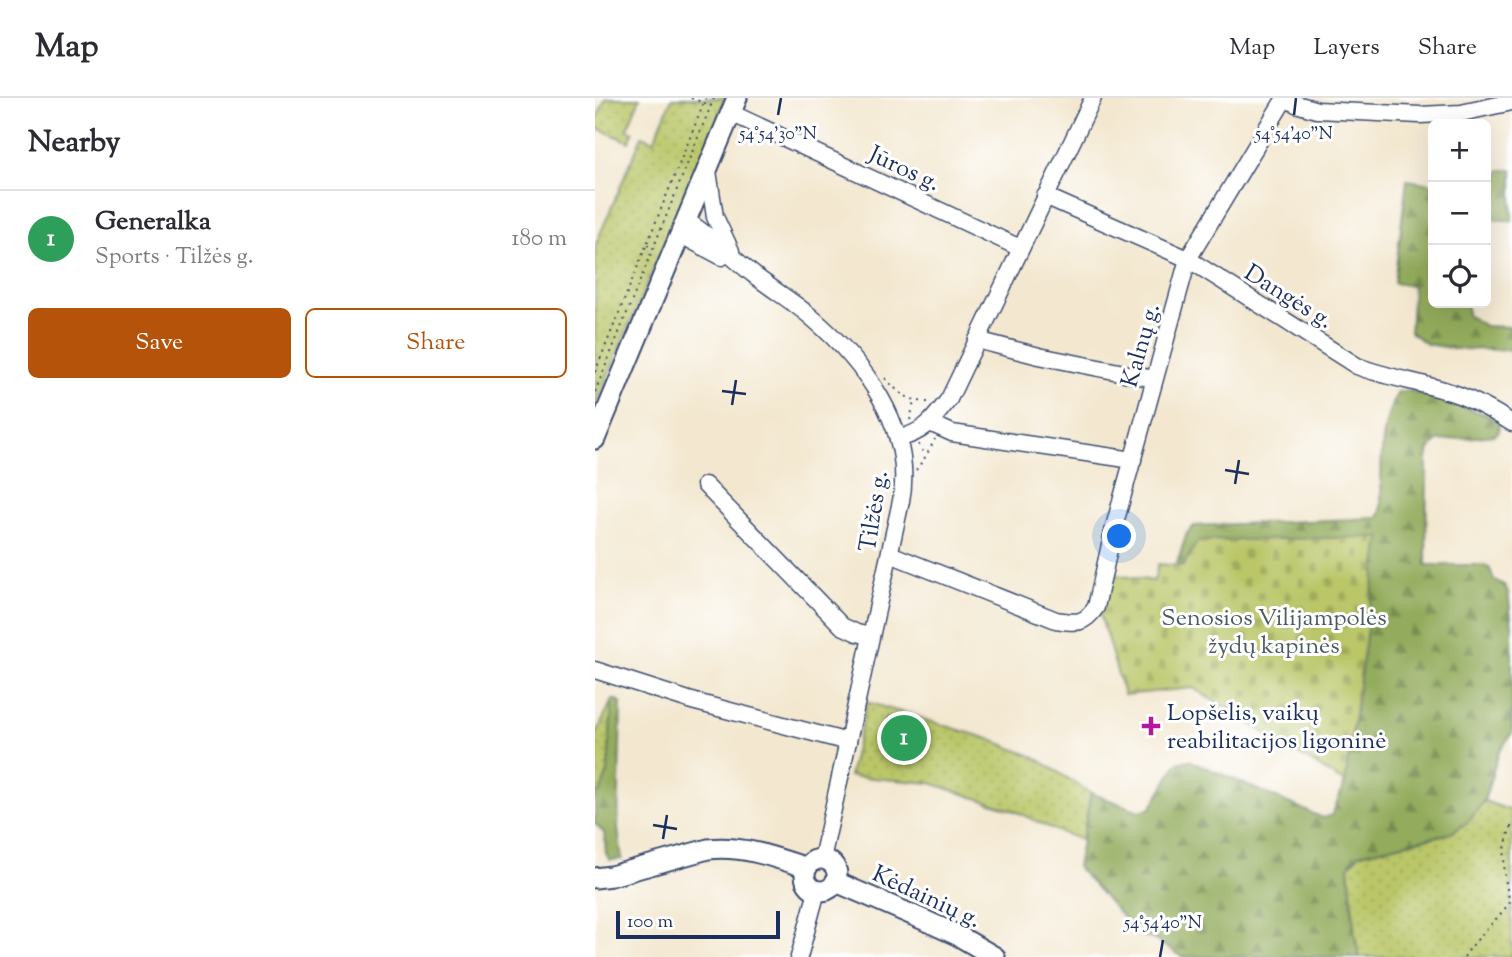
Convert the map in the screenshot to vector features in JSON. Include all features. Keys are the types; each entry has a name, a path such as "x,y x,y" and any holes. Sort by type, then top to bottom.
{"main road":[{"path":"595,439 734,106"},
{"path":"595,878 722,847 834,864 837,870 836,882 828,890 817,891 805,879 814,863"},
{"name":"Kėdainių g.","path":"836,882 946,930 995,957"}],"street":[{"name":"Tilžės g.","path":"814,863 848,742 904,487 904,463 898,439 936,425 1093,98"},
{"path":"1285,98 1317,110 1420,115 1461,113 1512,102"},
{"name":"Kalnų g.","path":"890,554 1056,620 1082,622 1090,616 1096,607 1114,527 1188,259 1285,98"},
{"name":"Jūros g.","path":"734,106 1020,248"},
{"path":"708,171 715,217 736,259"},
{"name":"Dangės g.","path":"1045,196 1188,259 1357,366 1377,374 1451,392 1487,407 1512,423"},
{"path":"684,228 703,231 752,273"},
{"path":"684,228 752,273 810,317 840,346 867,376 881,397 898,439"},
{"path":"977,340 1039,356 1154,379"},
{"path":"936,425 952,433 1133,460"},
{"path":"705,485 842,626 871,636"},
{"path":"595,670 692,701 848,742"},
{"path":"799,957 817,891"}],"path":[{"path":"691,98 710,106"},
{"path":"595,372 706,98"},
{"path":"595,392 713,98"},
{"path":"867,376 885,378 898,393 914,401 949,399"},
{"path":"904,487 926,456 936,425"},
{"path":"1464,957 1510,902 1504,879 1506,838 1512,825"}],"green space":[{"path":"606,98 640,98 627,129 633,132 629,142 595,127"},
{"path":"672,98 726,98 595,406 595,246 642,136 654,141"},
{"path":"1500,170 1512,170 1512,221 1491,219 1491,187 1494,186"},
{"path":"1407,180 1428,183 1428,308 1467,308 1467,315 1485,326 1512,327 1512,350 1456,349 1427,344 1410,332 1413,286 1394,283"},
{"path":"1409,390 1485,414 1498,421 1498,432 1494,435 1438,441 1429,449 1426,565 1484,565 1490,569 1494,580 1504,585 1508,592 1512,626 1512,733 1499,752 1484,801 1469,821 1451,833 1359,854 1349,866 1359,957 1183,957 1155,940 1139,935 1077,867 1091,793 1139,811 1151,808 1177,763 1189,760 1323,818 1332,815 1345,783 1380,538 1176,566 1187,533 1194,526 1377,518 1381,511 1382,450 1387,420 1398,392"},
{"name":"Senosios Vilijampolės žydų kapinės","path":"1380,537 1345,783 1193,688 1124,695 1100,614 1109,574 1154,581 1158,564 1183,566 1198,541"},
{"path":"612,700 608,772 600,793 595,793 595,737"},
{"path":"612,700 621,703 618,829 622,859 610,860 606,854 604,833 595,823 595,793 600,793 608,772"},
{"path":"867,702 989,739 1034,757 1091,793 1082,840 1015,811 931,783 849,776"},
{"path":"885,718 931,734 923,759 876,743"},
{"path":"1484,801 1512,811 1512,957 1359,957 1349,866 1359,854 1451,833 1469,821"}],"place":[{"name":"Lopšelis, vaikų reabilitacijos ligoninė","path":"1151,726"},
{"name":"Generalka","path":"904,738"}]}
